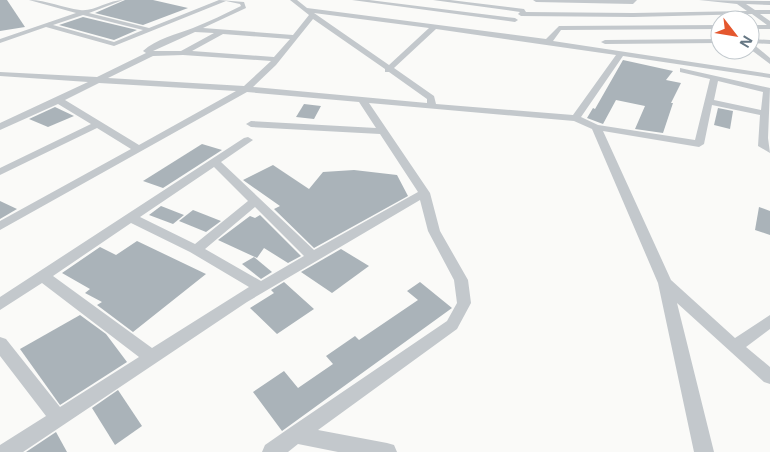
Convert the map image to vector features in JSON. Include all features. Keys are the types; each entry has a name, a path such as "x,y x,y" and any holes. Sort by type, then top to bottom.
{"street":[{"path":"32,0 151,30"},
{"path":"0,41 120,0"},
{"path":"45,25 114,44 224,0"},
{"path":"152,53 147,51 156,45 194,30 244,6 242,3 229,0"},
{"path":"293,0 388,70 431,98 432,106"},
{"path":"355,0 515,20"},
{"path":"436,0 523,13 633,15 710,13"},
{"path":"503,35 515,20 537,0 633,1 633,15 637,28"},
{"path":"702,0 770,3"},
{"path":"739,1 750,10"},
{"path":"51,6 64,2"},
{"path":"309,13 503,35 769,76 763,146 770,150"},
{"path":"0,226 246,89 296,36 309,13"},
{"path":"760,18 770,26"},
{"path":"388,70 436,26"},
{"path":"548,42 559,28 710,27"},
{"path":"194,30 296,36"},
{"path":"183,53 221,32"},
{"path":"605,42 710,41"},
{"path":"588,48 768,90"},
{"path":"760,52 770,62"},
{"path":"0,127 152,53 276,59"},
{"path":"576,118 619,56"},
{"path":"1,75 246,89 576,118 596,127 698,144 714,78"},
{"path":"58,100 137,148"},
{"path":"272,452 452,325 460,314 464,303 461,280 434,231 424,193 362,100"},
{"path":"708,101 766,114"},
{"path":"0,172 98,124"},
{"path":"251,124 381,131"},
{"path":"596,127 665,283 704,452"},
{"path":"0,304 216,163 248,140"},
{"path":"216,163 313,257"},
{"path":"6,452 260,287 424,193"},
{"path":"196,250 255,201"},
{"path":"131,218 196,250 260,287"},
{"path":"44,276 151,357"},
{"path":"665,283 734,347 770,377"},
{"path":"734,347 770,321"},
{"path":"0,344 58,418"},
{"path":"295,435 387,452"}],"building":[{"path":"0,0 7,0 25,27 0,31"},
{"path":"125,0 153,0 188,8 143,25 95,13"},
{"path":"83,17 137,30 114,40 59,25"},
{"path":"623,60 673,71 666,80 681,83 671,103 673,103 663,133 635,129 645,106 616,100 603,124 587,118 593,108 595,109"},
{"path":"304,104 321,106 314,119 296,117"},
{"path":"55,107 74,116 48,127 29,119"},
{"path":"718,108 733,111 730,129 714,125"},
{"path":"202,144 222,150 163,188 143,181"},
{"path":"273,165 309,189 323,172 354,170 397,175 408,196 314,248 274,209 280,206 243,180"},
{"path":"0,201 17,209 0,219"},
{"path":"161,206 184,215 173,224 149,215"},
{"path":"759,207 770,211 770,235 755,230"},
{"path":"193,210 221,221 206,232 179,221"},
{"path":"260,215 301,256 288,263 264,248 257,258 218,240 250,216 255,218"},
{"path":"137,241 206,274 133,332 97,305 102,302 85,293 90,289 62,273 100,247 116,255"},
{"path":"341,249 369,266 332,293 301,272"},
{"path":"254,257 272,272 261,279 242,264"},
{"path":"284,282 314,309 277,334 250,308 274,293 271,290"},
{"path":"420,282 452,308 282,431 253,392 284,371 298,388 333,364 326,356 355,336 359,340 418,300 407,291"},
{"path":"80,315 106,334 127,362 60,405 20,349"},
{"path":"118,390 142,426 115,445 92,408"},
{"path":"56,432 67,452 26,452"}]}
